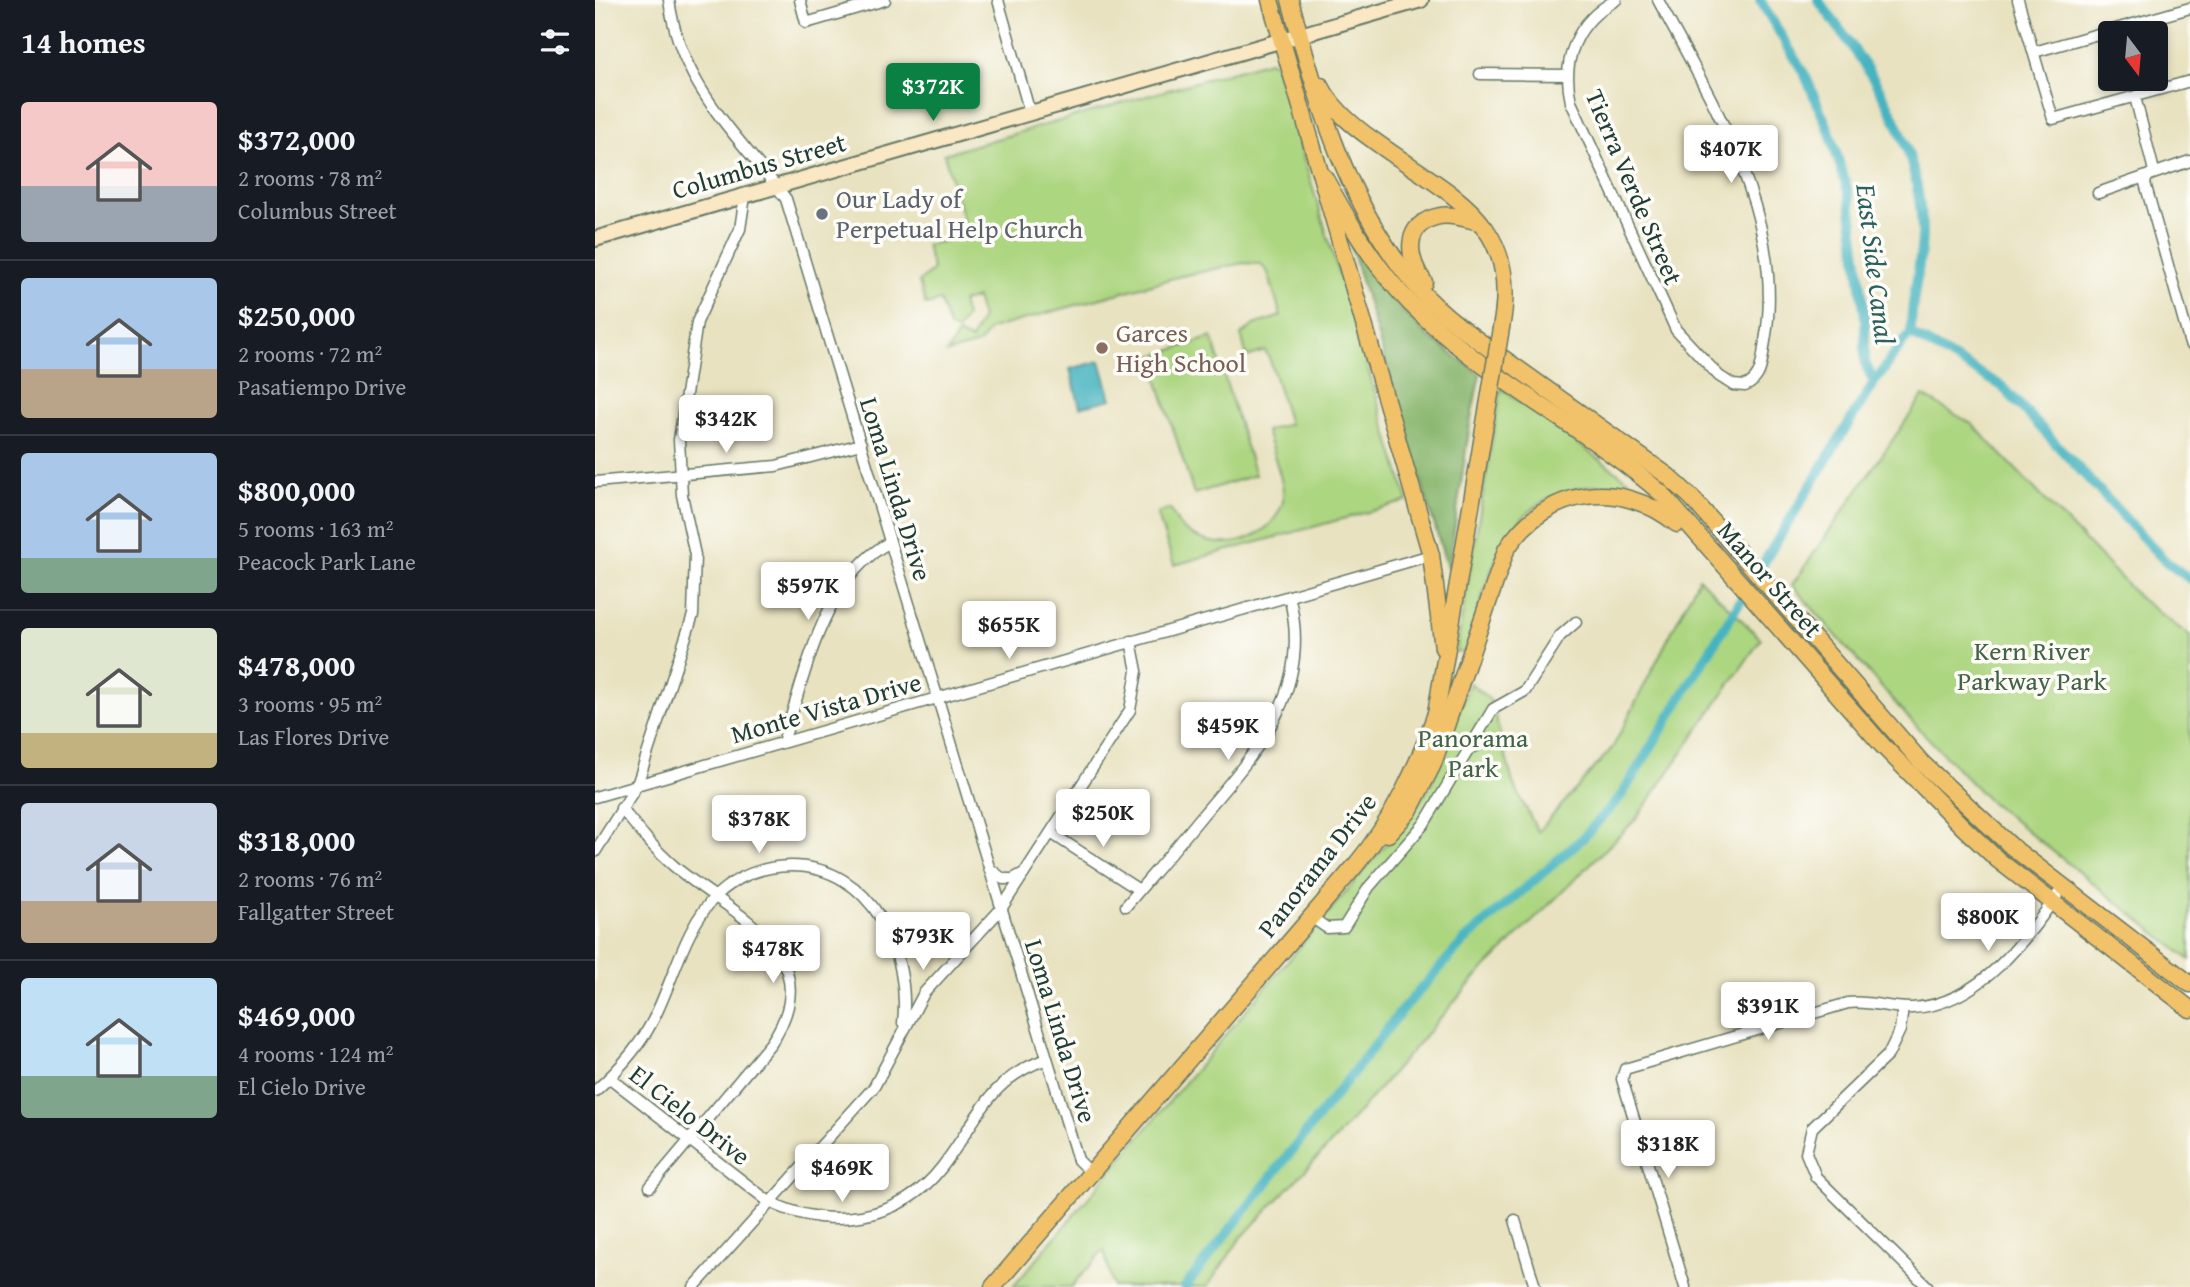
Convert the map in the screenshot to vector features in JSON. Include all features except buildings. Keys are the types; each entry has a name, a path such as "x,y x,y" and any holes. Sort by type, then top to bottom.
{"main road":[{"path":"1270,0 1324,177 1336,230 1431,555 1438,587 1445,672"},
{"path":"1290,0 1305,52 1325,96 1339,113 1481,222"},
{"name":"Columbus Street","path":"595,239 1421,0"},
{"name":"Manor Street","path":"1305,52 1345,171 1367,216 1396,262 1420,290 1450,317 1668,476 1691,497 1768,584 1921,763 2012,847 2190,984"},
{"name":"Manor Street","path":"1324,177 1366,248 1412,305 1463,350 1629,466 1662,495 1910,774 1997,860 2190,1009"},
{"path":"1450,317 1416,270 1410,245 1422,224 1440,216 1481,222"},
{"name":"Panorama Drive","path":"993,1287 1365,853 1398,803 1419,763 1445,672 1506,293 1505,270 1498,247 1481,222"},
{"path":"1314,913 1415,802 1433,764 1506,550 1522,527 1548,507 1565,501 1628,496 1657,507 1700,538"}],"street":[{"name":"Loma Linda Drive","path":"669,0 675,33 692,78 719,118 786,198 1078,1160 1090,1172"},
{"path":"800,0 806,23 885,0"},
{"path":"998,0 1030,113"},
{"name":"Tierra Verde Street","path":"1616,0 1585,25 1573,46 1567,75 1575,112 1666,312 1688,346 1729,383 1745,386 1760,373 1770,305 1764,237 1755,204 1715,110 1658,0"},
{"path":"2018,0 2053,120 2190,81"},
{"path":"2034,52 2190,8"},
{"path":"1480,74 1567,75"},
{"path":"2134,97 2154,171"},
{"path":"2098,193 2154,171 2190,161"},
{"path":"2154,171 2145,183 2190,344"},
{"path":"595,852 637,785 688,635 696,597 695,555 679,474 679,440 692,342 704,302 740,229 745,196"},
{"path":"595,482 776,466 861,444"},
{"path":"783,742 821,631 837,595 869,553 890,542"},
{"name":"Monte Vista Drive","path":"595,797 1431,555"},
{"path":"1126,906 1246,765 1271,727 1289,686 1295,657 1296,632 1289,596"},
{"path":"1314,913 1327,928 1344,926 1369,887 1425,824 1493,709 1525,691 1566,628 1576,622"},
{"path":"694,1287 768,1201 874,1087 924,993 1001,909 1129,710 1137,671 1131,641"},
{"path":"1471,749 1487,742"},
{"path":"621,808 661,855 762,931 779,952 788,978 785,1018 771,1043 650,1187"},
{"path":"1051,833 1139,890"},
{"path":"595,1091 610,1078 644,1036 695,925 715,897 751,873 781,866 812,868 853,886 883,921 898,953 905,988 899,1038"},
{"path":"989,868 1003,879 1013,879 1025,873"},
{"path":"1685,1287 1622,1079 1630,1066 1847,1003 1876,1002 1903,1008 1939,1004 1977,985 2063,887"},
{"path":"1903,1008 1900,1030 1888,1055 1812,1128 1806,1153 1816,1177 1928,1287"},
{"name":"El Cielo Drive","path":"610,1078 768,1201 799,1214 834,1220 869,1215 902,1202 925,1186 942,1167 1004,1080 1027,1065 1047,1059"},
{"path":"1515,1220 1535,1287"}],"green space":[{"path":"1269,61 1275,64 1408,501 1174,565 1157,513 1170,509 1182,528 1195,536 1223,543 1252,537 1274,519 1282,505 1281,479 1266,431 1289,424 1270,360 1265,351 1247,357 1241,335 1254,325 1281,316 1268,273 1261,264 1243,263 1181,276 990,329 979,344 947,353 958,334 971,340 982,318 976,298 962,302 966,316 957,331 949,327 940,301 926,305 919,282 933,270 926,245 965,237 962,226 965,225 944,154"},
{"path":"1349,240 1397,305 1428,337 1480,374 1448,570"},
{"path":"1212,337 1255,475 1194,494 1150,357"},
{"path":"1501,388 1646,493 1604,485 1569,490 1542,502 1521,519 1505,541 1493,566 1465,653 1456,652"},
{"name":"Kern River Parkway Park","path":"1923,396 1972,424 2142,600 2190,636 2190,960 1987,799 1904,713 1792,585"},
{"name":"Panorama Park","path":"1699,578 1761,639 1636,819 1475,978 1338,1136 1240,1239 1207,1287 1113,1287 1104,1250 1071,1287 1013,1287 1415,810 1431,784 1470,683 1491,701 1513,783 1538,832 1613,747"}],"water":[{"path":"1100,361 1111,399 1080,407 1070,369"}],"waterway":[{"name":"East Side Canal","path":"1760,0 1805,75 1830,133 1849,195 1865,317 1865,363 1874,382"},
{"path":"1818,0 1857,54 1890,108 1912,166 1919,198 1922,232 1911,334"},
{"path":"1911,334 2002,386 2165,561 2190,579"},
{"path":"1185,1287 1402,1010 1464,941 1582,839 1621,796 1874,382 1911,334"}],"place":[{"name":"Our Lady of Perpetual Help Church","path":"822,214"},
{"name":"Garces High School","path":"1102,348"}]}
